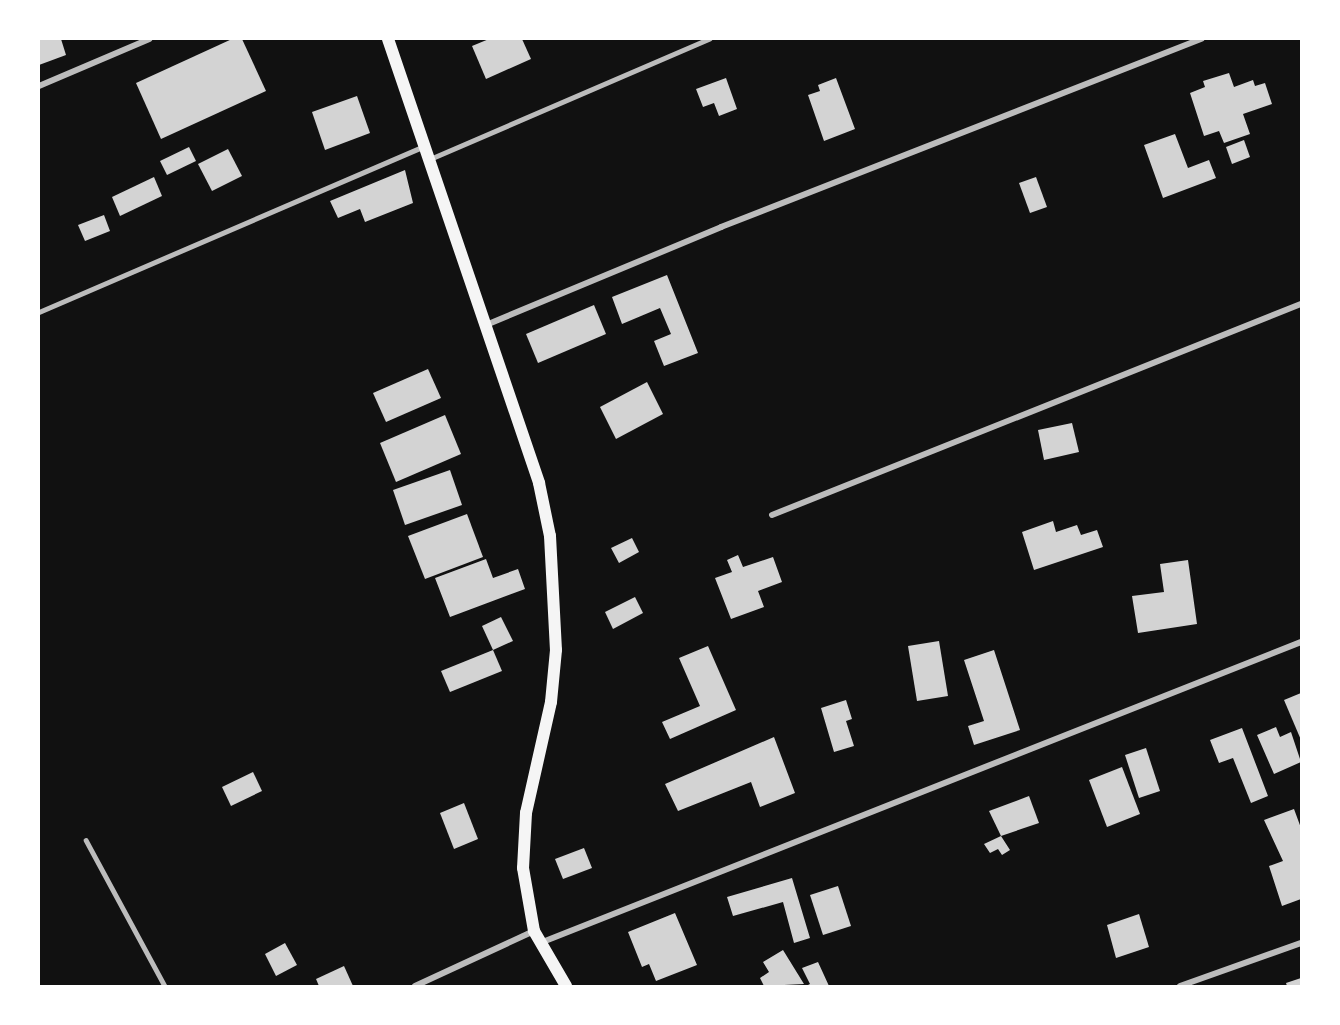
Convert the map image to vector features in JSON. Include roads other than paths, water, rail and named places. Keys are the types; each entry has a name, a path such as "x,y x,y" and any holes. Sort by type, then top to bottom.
{"main road":[{"path":"388,39 539,483 551,548 556,650 551,702 526,813 523,868 536,937 566,986"}],"street":[{"path":"39,86 149,39"},
{"path":"486,325 722,227 1201,39"},
{"path":"772,515 1301,304"},
{"path":"414,986 1301,642"},
{"path":"1180,986 1301,943"}],"lane":[{"path":"429,160 709,39"},
{"path":"39,312 424,146"},
{"path":"86,840 165,986"}]}
